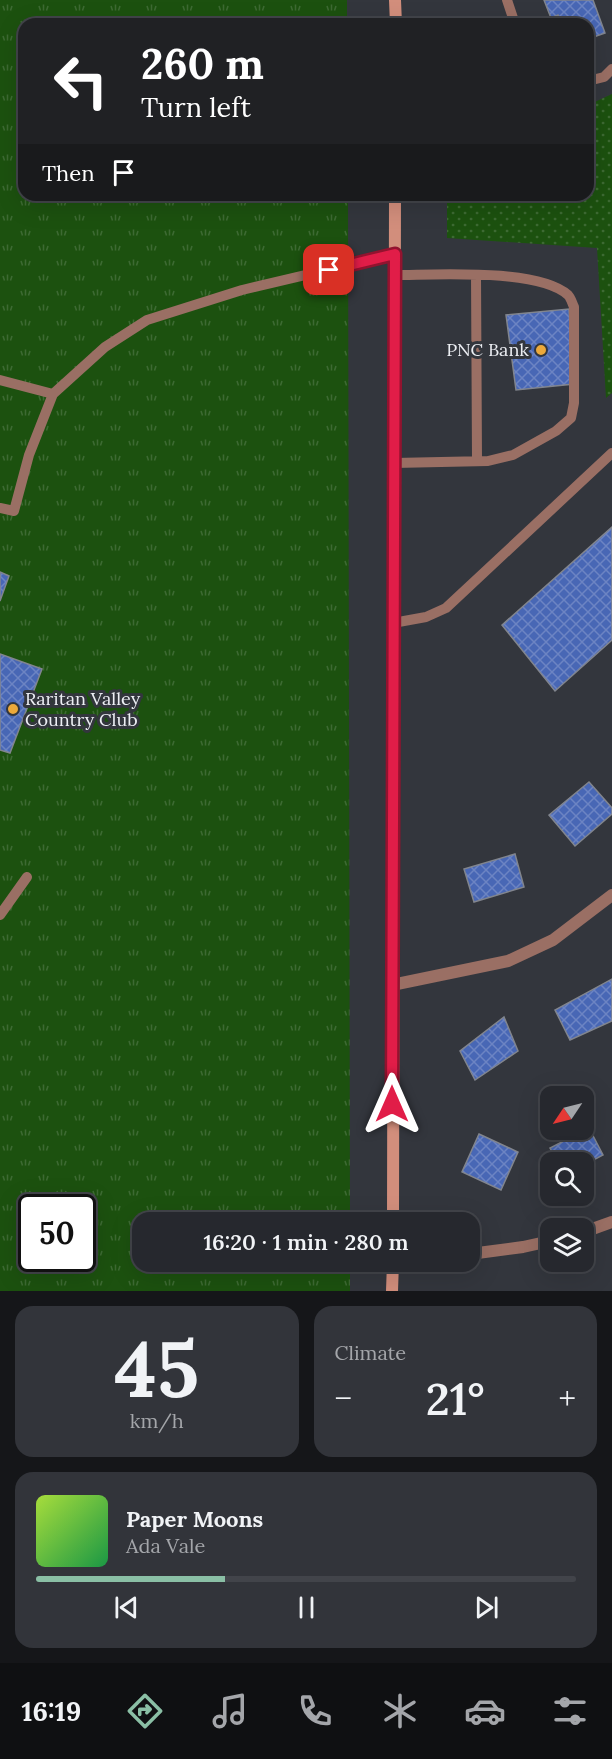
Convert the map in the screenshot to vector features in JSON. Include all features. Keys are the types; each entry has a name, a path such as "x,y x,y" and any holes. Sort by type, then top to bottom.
{"main road":[{"path":"395,0 396,18"},
{"path":"393,1212 396,201"},
{"path":"392,1291 393,1272"}],"street":[{"path":"392,985 508,961 553,940 612,895"},
{"path":"594,1229 612,1222"},
{"path":"480,1253 540,1243"}],"lane":[{"path":"507,0 513,18"},
{"path":"594,80 604,77 612,69"},
{"path":"0,508 14,511 29,455 53,394 105,347 147,320 242,290 395,254"},
{"path":"394,463 488,461 513,454 556,430 571,418 574,404 574,307 569,296 555,287 502,275 395,274"},
{"path":"476,275 477,460"},
{"path":"0,380 53,394"},
{"path":"393,623 426,617 446,608 612,453"},
{"path":"0,915 27,877"}],"green space":[{"path":"0,0 347,0 347,18 18,18 18,201 348,201 350,1212 132,1212 132,1272 350,1272 350,1291 0,1291"},
{"path":"612,94 612,393 606,398 597,248 447,238 447,201 594,201 594,102"}],"building":[{"path":"544,0 593,0 605,33 594,37 594,18 559,18 558,15 551,18"},
{"name":"PNC Bank","path":"569,309 574,384 516,390 506,315"},
{"path":"612,527 612,640 555,691 502,625"},
{"path":"0,572 9,576 0,601"},
{"name":"Raritan Valley Country Club","path":"0,654 42,669 10,753 0,750"},
{"path":"589,782 612,808 612,814 575,846 549,815"},
{"path":"515,854 524,887 474,902 464,869"},
{"path":"612,979 612,1021 570,1040 555,1010"},
{"path":"504,1017 518,1051 475,1080 460,1051"},
{"path":"479,1134 518,1152 501,1190 462,1172"},
{"path":"594,1138 603,1155 594,1160 594,1152 552,1152 550,1148 566,1140 594,1140"}],"place":[{"name":"PNC Bank","path":"541,350"},
{"name":"Raritan Valley Country Club","path":"13,709"}],"route":[{"path":"329,270 395,254 392,1104"}]}
